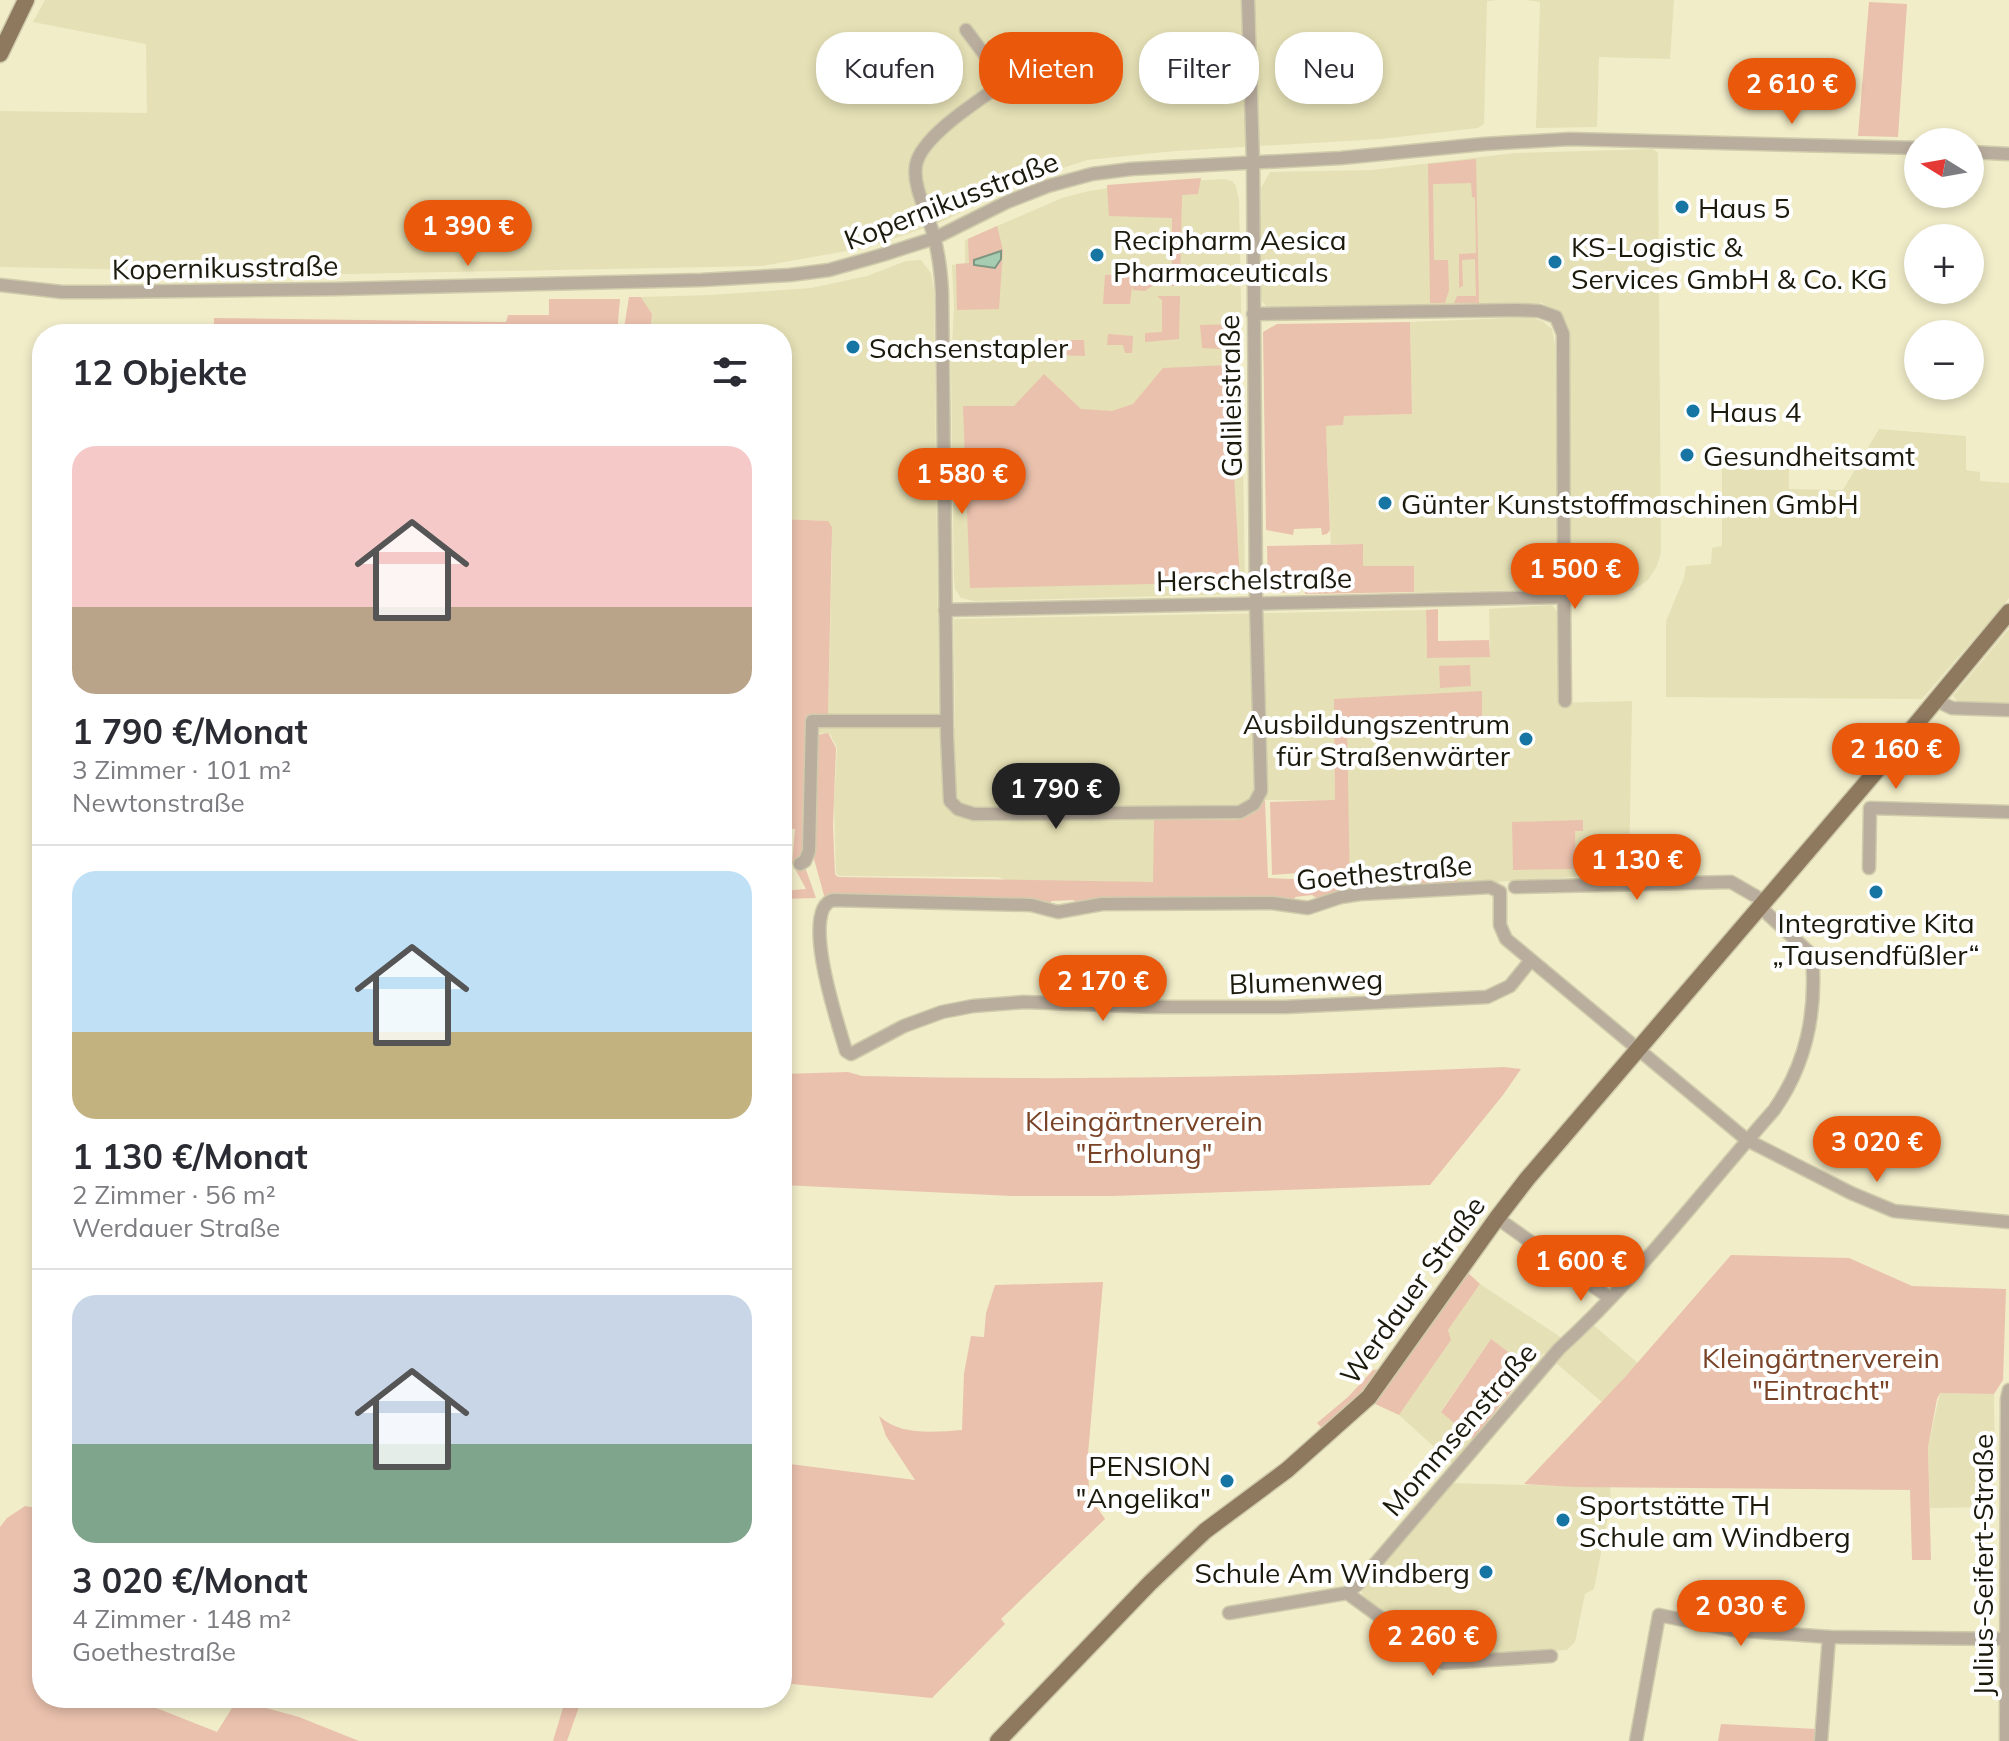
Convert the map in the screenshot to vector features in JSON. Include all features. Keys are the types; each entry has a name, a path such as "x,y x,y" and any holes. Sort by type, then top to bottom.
{"main road":[{"path":"0,54 26,0"},
{"name":"Werdauer Straße","path":"998,1741 1150,1583 1205,1531 1297,1462 1369,1397 1497,1218 2009,612"}],"street":[{"name":"Galileistraße","path":"946,721 950,801 958,809 974,814 1240,812 1254,804 1261,791 1248,0"},
{"path":"800,864 805,861 809,851 812,721 946,721 941,272 935,238 915,178 919,155 945,127 1005,82 966,30"},
{"name":"Kopernikusstraße","path":"0,285 62,292 101,292 758,278 829,270 935,238 1007,202 1092,174 1570,139 1904,148"},
{"path":"1984,153 2009,154"},
{"path":"1253,314 1517,310 1539,311 1556,317 1563,334 1565,701"},
{"name":"Herschelstraße","path":"945,610 1564,597"},
{"path":"1935,700 1952,708 2009,710"},
{"path":"1869,868 1870,808 2009,812"},
{"path":"1515,887 1731,882 1761,904"},
{"name":"Goethestraße","path":"825,903 857,900 1031,905 1058,912 1102,904 1272,903 1297,908 1341,897 1381,892 1497,888 1501,896 1501,931 1531,960 1747,1140 1851,1193 1894,1211 2009,1222"},
{"name":"Blumenweg","path":"825,903 819,927 821,948 834,1011 846,1051 851,1054 904,1026 942,1012 973,1006 1024,1002 1158,1007 1285,1007 1487,997 1510,986 1531,960"},
{"name":"Mommsenstraße","path":"1347,1593 1559,1349 1610,1298 1774,1110 1790,1083 1811,1026 1814,979 1812,955 1761,904"},
{"path":"1497,1218 1610,1298"},
{"name":"Julius-Seifert-Straße","path":"2006,1741 2009,1390"},
{"path":"1229,1613 1347,1593 1443,1663 1551,1656"},
{"path":"1636,1741 1659,1615 1732,1630 1829,1637 2008,1639"},
{"path":"1821,1741 1829,1637"}],"shaded area":[{"path":"45,0 1499,0 1487,1 1484,124 1478,128 1381,139 1175,151 1087,160 1024,181 939,223 869,247 762,266 348,274 0,267 0,111 147,113 146,44 33,22"},
{"path":"1526,0 1674,0 1670,59 1599,57 1597,127 1536,128 1540,2"},
{"path":"1653,149 1658,153 1661,553 1648,580 1632,591 1575,593 1570,588 1569,332 1564,319 1542,303 1267,307 1260,299 1261,188 1270,172 1372,170 1515,153"},
{"path":"1224,179 1236,186 1239,200 1242,350 1228,357 1227,372 1235,373 1242,384 1245,586 1230,594 1210,595 974,601 961,598 955,589 954,579 952,265 965,264 965,240 1062,198 1089,191 1136,184"},
{"path":"1001,251 1001,259 995,268 974,265 974,260"},
{"path":"921,260 931,273 934,291 939,716 828,716 832,552 828,521 792,519 792,324 651,324 652,314 641,297 811,288 867,276 906,261"},
{"path":"1529,317 1542,321 1552,329 1555,345 1557,565 1554,578 1545,586 1533,590 1414,592 1413,566 1363,566 1363,544 1331,544 1326,426 1343,425 1343,416 1412,414 1410,322"},
{"path":"1879,429 1966,436 1966,470 1980,472 1980,481 2009,483 2009,598 1922,699 1666,697 1666,621 1686,566 1711,564 1712,548 1722,546 1722,457 1789,457 1789,489 1843,490"},
{"path":"1552,605 1558,613 1558,703 1632,701 1629,873 1350,892 1346,724 1482,722 1335,699 1335,801 1265,800 1254,813 1236,820 1154,820 1154,882 839,876 836,873 834,802 837,748 830,734 817,733 819,728 955,728 954,619 1426,610 1427,658 1490,656 1489,609"},
{"path":"2009,629 2009,704 1959,703 1953,696"},
{"path":"1480,1284 1571,1344 1591,1323 1638,1363 1602,1402 1544,1353 1530,1368 1491,1339 1441,1411 1473,1439 1453,1464 1399,1415 1451,1340 1448,1330"},
{"path":"1940,1393 1994,1394 1995,1507 1930,1508 1928,1447"},
{"name":"Schule Am Windberg","path":"1450,1483 1610,1487 1611,1501 1594,1589 1585,1594 1575,1642 1567,1650 1445,1657 1363,1599 1361,1587"}],"green space":[{"path":"1869,2 1907,4 1898,137 1858,136"},
{"path":"1476,159 1479,303 1454,303 1457,296 1476,296 1475,259 1462,260 1463,286 1459,288 1459,254 1476,253 1475,198 1472,197 1471,183 1433,184 1434,260 1448,260 1449,290 1445,303 1430,303 1428,164"},
{"path":"1201,178 1198,194 1182,195 1180,286 1152,286 1145,291 1133,290 1132,286 1130,304 1103,304 1105,275 1172,274 1172,218 1109,216 1107,185"},
{"path":"997,226 1003,250 999,309 957,310 956,264 969,263 968,239"},
{"path":"1157,296 1180,296 1179,339 1145,342 1145,333 1162,332 1162,300"},
{"path":"629,297 641,297 652,314 651,324 625,324"},
{"path":"549,299 620,299 618,324 214,324 214,318 506,322 508,315 549,315"},
{"path":"1410,322 1412,414 1344,416 1343,425 1326,426 1330,530 1322,535 1321,528 1294,529 1293,535 1266,530 1263,332 1277,324"},
{"path":"1237,324 1237,350 1202,348 1200,325"},
{"path":"1108,334 1133,336 1132,353 1125,353 1123,345 1107,345"},
{"path":"1051,340 1084,340 1085,356 1052,355"},
{"path":"1228,365 1240,582 970,588 963,406 1014,406 1044,374 1081,409 1112,411 1133,404 1163,368"},
{"path":"792,519 828,521 832,527 828,716 806,716 802,829 805,867 816,898 792,899 792,890 806,889 792,863 795,829 792,829"},
{"path":"1363,544 1363,566 1414,566 1414,592 1305,594 1304,586 1299,587 1299,593 1273,592 1268,585 1267,546"},
{"path":"1438,609 1438,641 1489,640 1490,657 1427,658 1426,610"},
{"path":"1470,665 1471,686 1440,688 1439,666"},
{"path":"1482,691 1482,722 1347,724 1350,892 1321,901 1312,895 1295,897 1294,904 1077,906 1074,900 1051,901 1051,908 825,899 814,859 817,735 828,733 836,748 833,826 835,874 838,877 1153,882 1154,820 1236,820 1254,813 1265,800 1268,878 1290,879 1337,875 1338,870 1272,875 1270,802 1335,800 1334,699"},
{"path":"1583,820 1583,831 1575,831 1576,869 1513,870 1512,822"},
{"path":"1457,875 1457,883 1410,886 1409,878"},
{"name":"Kleingärtnerverein \"Erholung\"","path":"1521,1069 1430,1185 1112,1196 1012,1196 792,1185 792,1074 848,1072 862,1076 1103,1078"},
{"name":"Kleingärtnerverein \"Eintracht\"","path":"1731,1255 1849,1258 1912,1286 2006,1289 2003,1380 1994,1394 1940,1393 1937,1399 1928,1447 1931,1560 1912,1560 1910,1490 1524,1484 1626,1376"},
{"path":"1466,1271 1480,1284 1448,1330 1451,1340 1399,1415 1373,1403 1395,1376"},
{"path":"1103,1282 1088,1454 1089,1496 1105,1519 1001,1619 1005,1624 932,1698 792,1684 792,1464 915,1480 886,1436 879,1416 907,1430 962,1430 964,1373 971,1336 984,1337 986,1313 995,1285"},
{"path":"1491,1339 1530,1368 1473,1439 1441,1412"},
{"path":"1383,1369 1354,1403 1323,1429 1317,1423 1348,1397 1373,1370"},
{"path":"25,1506 32,1507 32,1708 156,1708 217,1732 232,1708 266,1708 299,1717 359,1741 0,1741 0,1527"},
{"path":"563,1708 579,1708 567,1741 553,1741"},
{"path":"1721,1724 1816,1729 1816,1741 1718,1741"}],"place":[{"name":"Haus 5","path":"1682,207"},
{"name":"Recipharm Aesica Pharmaceuticals","path":"1097,255"},
{"name":"KS-Logistic & Services GmbH & Co. KG","path":"1555,262"},
{"name":"Sachsenstapler","path":"853,347"},
{"name":"Haus 4","path":"1693,411"},
{"name":"Gesundheitsamt","path":"1687,455"},
{"name":"Günter Kunststoffmaschinen GmbH","path":"1385,503"},
{"name":"Ausbildungszentrum für Straßenwärter","path":"1526,739"},
{"name":"Integrative Kita „Tausendfüßler“","path":"1876,892"},
{"name":"PENSION \"Angelika\"","path":"1227,1481"},
{"name":"Sportstätte TH Schule am Windberg","path":"1563,1520"},
{"name":"Schule Am Windberg","path":"1486,1572"}]}
